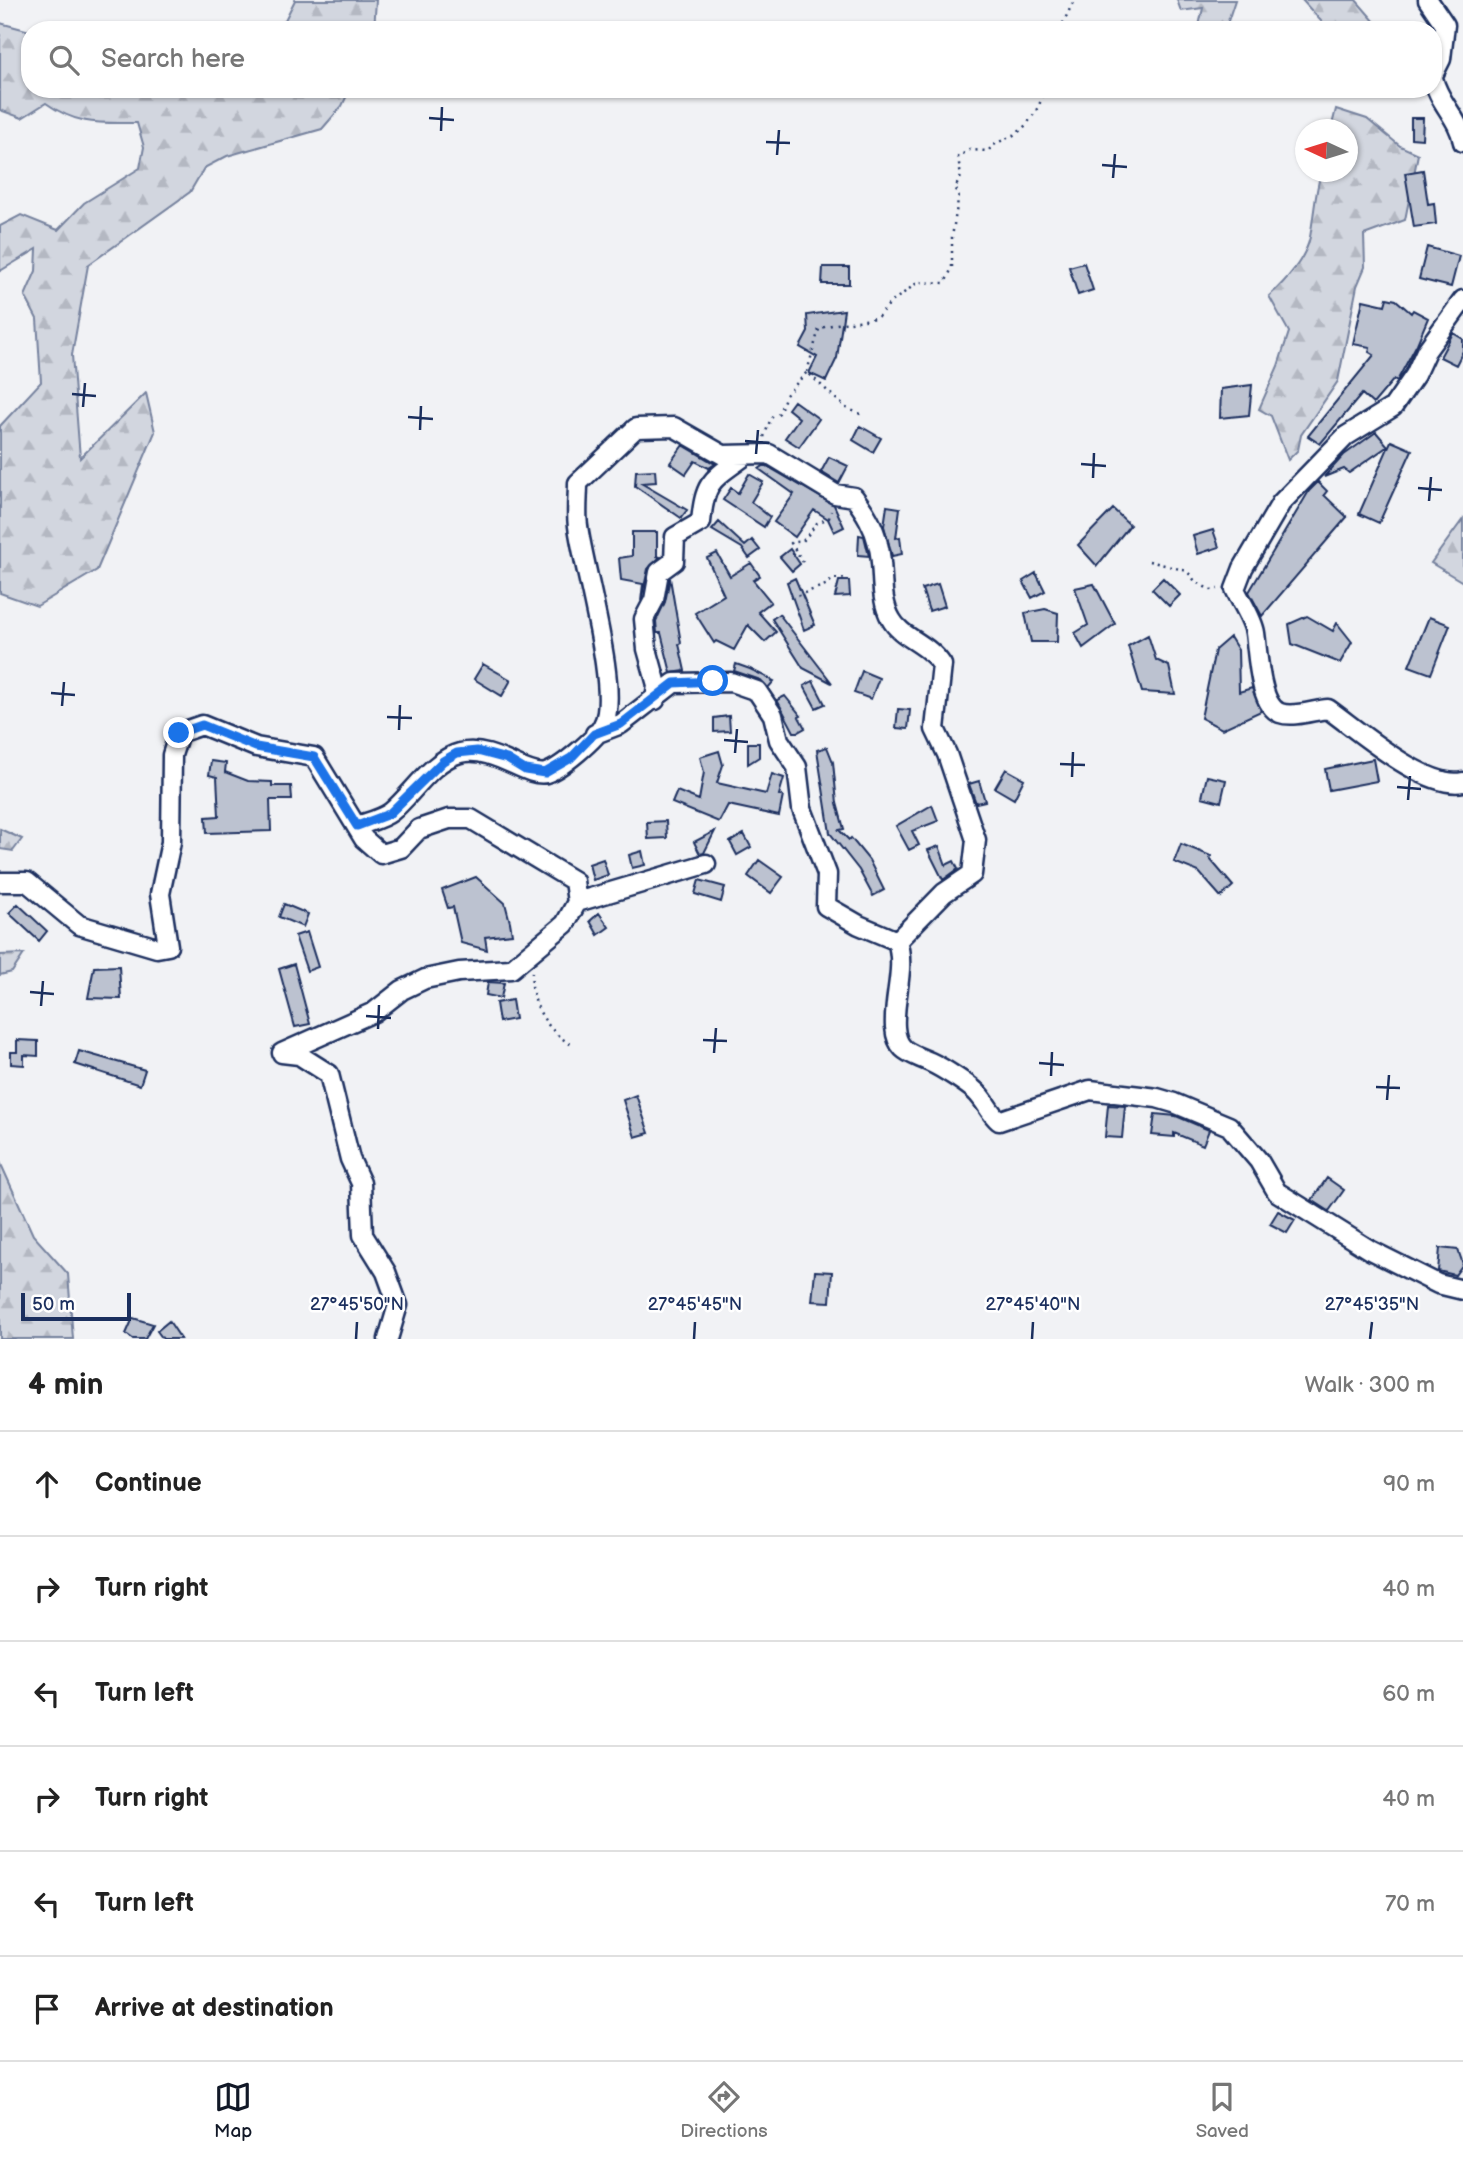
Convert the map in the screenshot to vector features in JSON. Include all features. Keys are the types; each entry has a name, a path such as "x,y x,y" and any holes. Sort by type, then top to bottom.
{"street":[{"path":"1429,0 1445,25 1442,50"},
{"path":"1441,98 1460,127 1463,142"},
{"path":"1463,300 1426,351 1415,375 1393,407 1346,436 1281,503 1243,568 1235,589 1255,632 1255,647 1268,702 1278,712 1290,715 1328,709 1423,775 1452,784 1463,782"},
{"path":"357,826 389,814 443,761 457,753 477,751 507,759 525,770 545,773 571,758 603,725 609,696 577,523 578,483 636,428 674,427 723,455 769,454 835,494 854,497 870,518 879,546 883,591 890,618 898,629 932,649 942,665 935,729 947,754 976,841 972,874 944,893 897,941"},
{"path":"655,700 657,685 644,619 654,600 659,572 674,562 674,537 701,522 704,494 714,479 747,456"},
{"path":"594,734 621,724 674,683 731,682 757,691 773,715 779,740 797,767 802,809 828,874 827,906 859,925 897,941 902,957 897,974 895,1027 899,1044 910,1056 928,1060 979,1094 988,1110 999,1121 1090,1090 1157,1098 1174,1103 1228,1126 1259,1161 1277,1192 1370,1250 1438,1284 1463,1290"},
{"path":"0,882 27,882 61,913 79,925 157,948 168,946 160,894 172,842 172,755 179,733 202,725 256,747 314,757 363,839 382,853 401,848 419,829 449,819 471,819 574,881 577,902 565,924 511,969 459,972 425,979 402,990 374,1012 282,1053 299,1055 329,1074 350,1159 361,1183 363,1235 386,1272 398,1305 388,1339"},
{"path":"577,902 706,864"}],"path":[{"path":"1064,21 1074,0"},
{"path":"747,456 769,430 771,418 779,413 786,395 807,372 819,329 840,321 862,322 878,317 885,306 900,298 918,282 945,283 952,268 952,237 959,194 955,183 961,177 958,157 969,150 988,151 995,143 1018,133 1035,113 1041,98"},
{"path":"807,372 846,408 863,415"},
{"path":"803,562 791,543 803,541 817,523 829,518 835,494"},
{"path":"1149,561 1187,570 1195,581 1210,590 1235,589"},
{"path":"791,598 828,584 832,579 849,578"},
{"path":"537,948 532,976 533,999 558,1037 572,1045"}],"green space":[{"path":"295,0 376,0 375,21 284,21"},
{"path":"1177,0 1235,0 1228,21 1200,21 1203,8 1181,11"},
{"path":"1302,0 1356,0 1374,21 1321,21"},
{"path":"0,23 21,29 21,98 346,98 322,129 227,156 204,168 190,192 88,265 72,355 80,458 146,393 155,432 97,570 37,606 0,593 0,426 41,382 37,319 25,296 36,271 37,249 0,271 0,226 21,215 58,230 84,203 140,168 144,147 137,123 90,122 69,116 46,103 22,118 0,110"},
{"path":"1336,109 1367,119 1400,146 1418,154 1405,220 1364,235 1365,267 1357,286 1338,381 1301,435 1298,450 1288,460 1271,416 1259,409 1289,332 1269,296 1294,269 1308,245 1319,182 1358,182 1358,119 1334,119"},
{"path":"1463,519 1463,582 1431,563"},
{"path":"0,829 22,839 13,851 0,849"},
{"path":"24,954 12,972 0,975 0,955"},
{"path":"0,1162 33,1235 68,1274 73,1339 0,1339"}],"building":[{"path":"1411,118 1423,118 1422,139 1411,138"},
{"path":"1423,170 1428,204 1434,203 1436,224 1414,227 1405,173"},
{"path":"1427,247 1459,256 1451,287 1419,279"},
{"path":"1084,263 1093,290 1078,295 1069,267"},
{"path":"823,267 849,267 849,284 822,284"},
{"path":"1387,298 1396,300 1411,313 1413,310 1428,318 1417,344 1397,381 1394,379 1373,404 1362,394 1320,444 1308,436 1374,355 1369,352 1370,347 1353,344 1363,300 1385,305"},
{"path":"844,310 837,358 826,381 809,373 817,357 800,347 808,332 807,315"},
{"path":"1453,333 1463,339 1463,351 1456,365 1440,357"},
{"path":"1252,385 1249,415 1220,418 1221,389"},
{"path":"794,401 819,419 799,447 785,438 799,418 788,409"},
{"path":"860,426 881,438 873,452 853,440"},
{"path":"1376,432 1388,446 1349,473 1344,469 1324,477 1344,455"},
{"path":"1391,441 1412,450 1379,523 1359,514"},
{"path":"683,445 715,464 709,468 695,461 686,474 670,463"},
{"path":"829,457 848,466 839,483 821,472"},
{"path":"765,465 834,505 844,527 834,532 828,519 814,510 795,537 774,522 794,494 759,469"},
{"path":"655,470 656,482 641,483 687,510 681,518 635,486 636,471"},
{"path":"749,474 763,482 751,502 770,517 764,527 723,500 731,488 738,493"},
{"path":"1318,482 1327,491 1324,495 1347,517 1262,616 1249,592 1309,491"},
{"path":"887,506 900,508 896,538 900,537 902,554 892,556 884,526"},
{"path":"1113,509 1130,525 1097,566 1078,545"},
{"path":"719,522 745,546 752,540 760,550 749,558 742,548 712,530"},
{"path":"1213,530 1219,547 1198,554 1193,536"},
{"path":"632,532 657,532 657,556 660,557 648,569 641,601 643,584 621,580 619,558 632,556"},
{"path":"859,535 864,536 869,556 858,555"},
{"path":"790,549 800,564 792,571 780,557"},
{"path":"717,553 730,576 751,563 760,576 753,580 771,602 758,612 776,632 765,642 748,625 734,650 716,641 714,643 695,613 724,595 707,558"},
{"path":"1036,573 1045,591 1032,598 1023,581"},
{"path":"670,578 685,671 671,673 661,633 657,633 656,621 665,602"},
{"path":"795,578 815,625 804,630 787,582"},
{"path":"1163,578 1180,595 1169,606 1152,589"},
{"path":"839,581 849,581 850,596 835,597"},
{"path":"938,584 945,606 929,611 922,589"},
{"path":"1094,584 1115,624 1083,648 1075,633 1088,625 1075,588"},
{"path":"1045,609 1058,613 1057,642 1031,642 1025,613"},
{"path":"779,614 832,683 803,668 772,619"},
{"path":"1307,616 1333,631 1337,623 1352,642 1340,663 1292,644 1289,624"},
{"path":"1429,617 1450,625 1431,674 1409,666"},
{"path":"1148,635 1156,660 1169,666 1175,694 1142,692 1128,646"},
{"path":"1230,637 1238,650 1239,692 1252,688 1261,711 1222,729 1201,718 1215,650"},
{"path":"483,664 511,680 502,696 474,679"},
{"path":"736,664 774,681 768,688 761,680 734,671"},
{"path":"862,671 879,678 871,699 854,693"},
{"path":"813,681 825,704 816,708 804,686"},
{"path":"785,696 801,716 799,717 805,728 798,732 794,732 777,700"},
{"path":"898,709 910,710 908,729 896,728"},
{"path":"729,716 730,731 714,732 714,718"},
{"path":"748,743 759,743 759,757 748,764"},
{"path":"827,747 833,762 837,803 844,829 839,830 849,840 851,838 869,860 884,890 873,896 859,870 830,833 817,750"},
{"path":"719,751 723,765 717,783 766,794 772,774 784,778 779,795 783,796 779,816 728,805 719,822 672,803 677,791 699,800 704,772 700,757"},
{"path":"1373,759 1377,781 1329,790 1325,769"},
{"path":"211,761 226,763 225,772 248,781 272,782 272,786 291,786 292,800 270,800 271,831 207,833 206,817 219,816 217,777 209,775"},
{"path":"1006,769 1024,779 1014,799 995,788"},
{"path":"1207,776 1226,780 1221,802 1202,797"},
{"path":"979,781 985,801 976,803 969,784"},
{"path":"932,805 938,821 912,831 919,845 909,850 896,826"},
{"path":"666,821 667,838 648,839 647,822"},
{"path":"715,831 704,853 700,854 694,842"},
{"path":"744,834 751,847 737,855 730,842"},
{"path":"1181,844 1211,856 1210,859 1233,886 1221,897 1199,872 1174,862"},
{"path":"939,846 946,865 954,861 958,869 943,880 928,850"},
{"path":"642,851 645,865 632,868 629,855"},
{"path":"603,859 608,875 593,880 589,864"},
{"path":"759,860 783,877 771,893 748,876"},
{"path":"476,877 505,903 512,934 485,937 487,950 461,943 453,907 448,908 442,890"},
{"path":"699,880 725,887 721,902 695,894"},
{"path":"18,904 47,931 39,941 9,913"},
{"path":"284,904 308,914 303,927 279,917"},
{"path":"599,913 609,927 598,935 590,921"},
{"path":"307,932 318,967 307,971 295,936"},
{"path":"294,964 310,1024 295,1027 279,969"},
{"path":"119,966 121,999 88,998 94,967"},
{"path":"488,982 504,983 501,998 486,995"},
{"path":"512,1000 515,1019 499,1022 496,1003"},
{"path":"17,1040 38,1041 38,1056 24,1055 24,1065 11,1064 11,1052 17,1052"},
{"path":"79,1051 145,1070 140,1085 75,1064"},
{"path":"636,1095 649,1133 635,1137 623,1100"},
{"path":"1108,1105 1125,1106 1122,1138 1105,1137"},
{"path":"1155,1114 1176,1116 1209,1130 1203,1145 1174,1133 1174,1137 1152,1135"},
{"path":"1327,1178 1344,1190 1329,1211 1312,1200"},
{"path":"1278,1211 1295,1220 1287,1233 1270,1224"},
{"path":"1440,1248 1458,1250 1463,1264 1455,1275 1438,1271"},
{"path":"815,1271 832,1272 830,1302 812,1301"},
{"path":"133,1318 153,1324 145,1339 133,1339 126,1334"},
{"path":"169,1321 181,1339 163,1339 157,1331"}],"route":[{"path":"179,733 202,725 215,728 240,742 256,747 314,757 357,826 389,814 443,761 457,753 477,751 507,759 525,770 545,773 571,758 594,734 621,724 674,683 713,681"}]}
